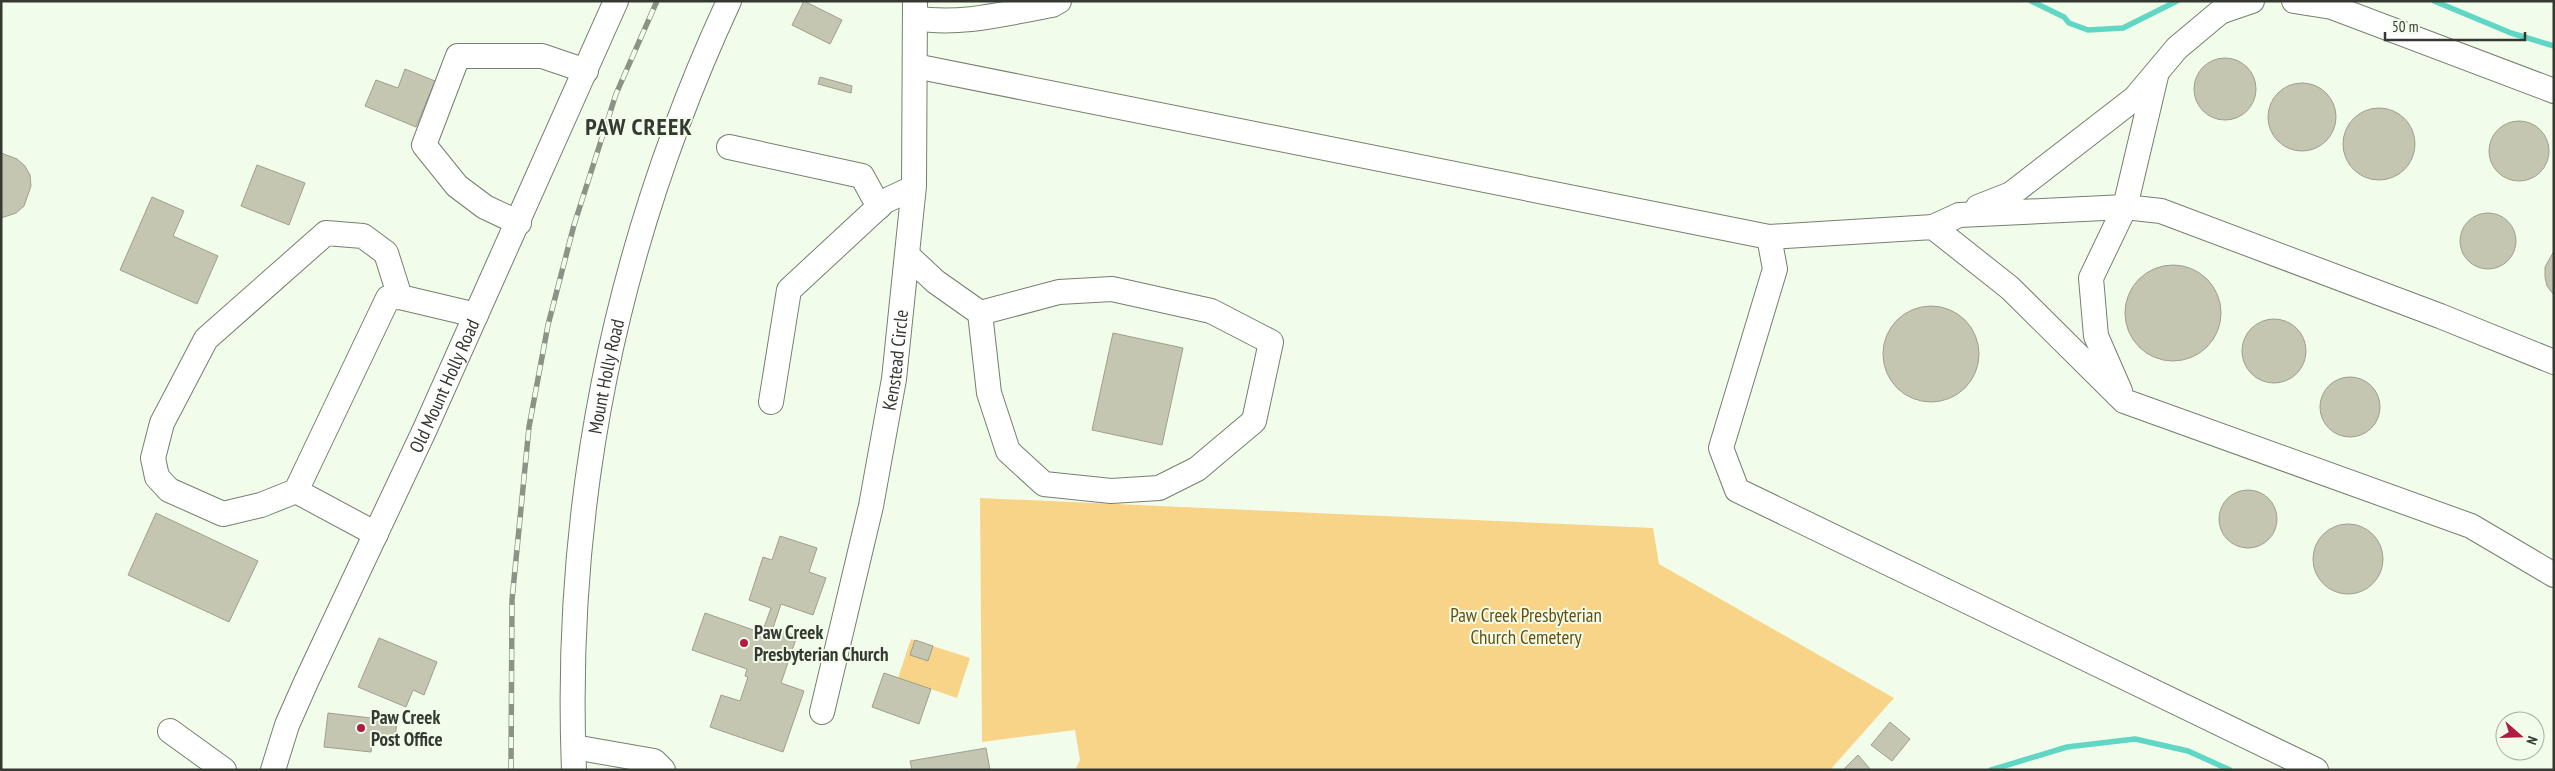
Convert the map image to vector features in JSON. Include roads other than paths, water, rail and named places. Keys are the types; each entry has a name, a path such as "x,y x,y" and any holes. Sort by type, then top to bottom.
{"street":[{"name":"Old Mount Holly Road","path":"273,770 287,725 518,223 616,1"},
{"name":"Mount Holly Road","path":"574,758 574,631 585,487 609,354 651,200 676,125 730,1"},
{"path":"915,10 940,22 1024,10 1059,1"},
{"path":"915,66 1769,236 1933,227 2011,194 2135,98 2177,48 2220,12 2252,1"},
{"path":"2294,1 2332,7 2554,91"},
{"name":"Kenstead Circle","path":"822,712 854,584 878,476 894,379 914,188 915,10"},
{"path":"518,223 484,207 457,186 424,145 458,56 542,56 586,71"},
{"path":"2124,401 2096,336 2091,278 2125,207 2157,72"},
{"path":"729,147 862,176 879,207"},
{"path":"771,402 789,290 885,201 914,188"},
{"path":"1959,215 2125,207 2161,211 2440,316 2554,362"},
{"path":"1933,227 2010,288 2124,401 2471,526 2554,575"},
{"path":"326,233 363,236 386,253 394,298 296,491 261,505 223,514 169,490 157,477 153,458 162,423 181,383 206,339 326,233"},
{"path":"1769,236 1775,269 1721,448 1738,490 2316,770"},
{"path":"908,256 936,282 980,312 1058,292 1112,289 1211,311 1271,342 1254,421 1196,469 1159,488 1111,491 1044,484 1008,451 989,393 980,312"},
{"path":"394,298 476,315"},
{"path":"296,491 376,534"},
{"path":"170,731 224,770"},
{"path":"574,758 654,761 664,770"}],"waterway":[{"path":"2031,1 2064,17 2069,23 2088,30 2123,28 2177,1"},
{"path":"2434,1 2511,33 2554,46"},
{"path":"1991,770 2067,747 2135,739 2188,751 2230,770"}],"railway":[{"path":"511,770 512,600 529,427 548,325 574,225 616,94 657,1"}],"place":[{"name":"Paw Creek Presbyterian Church","path":"744,643"},
{"name":"Paw Creek Post Office","path":"361,728"}],"district":[{"name":"PAW CREEK","path":"639,126"}],"park label":[{"name":"Paw Creek Presbyterian Church Cemetery","path":"1526,626"}]}
